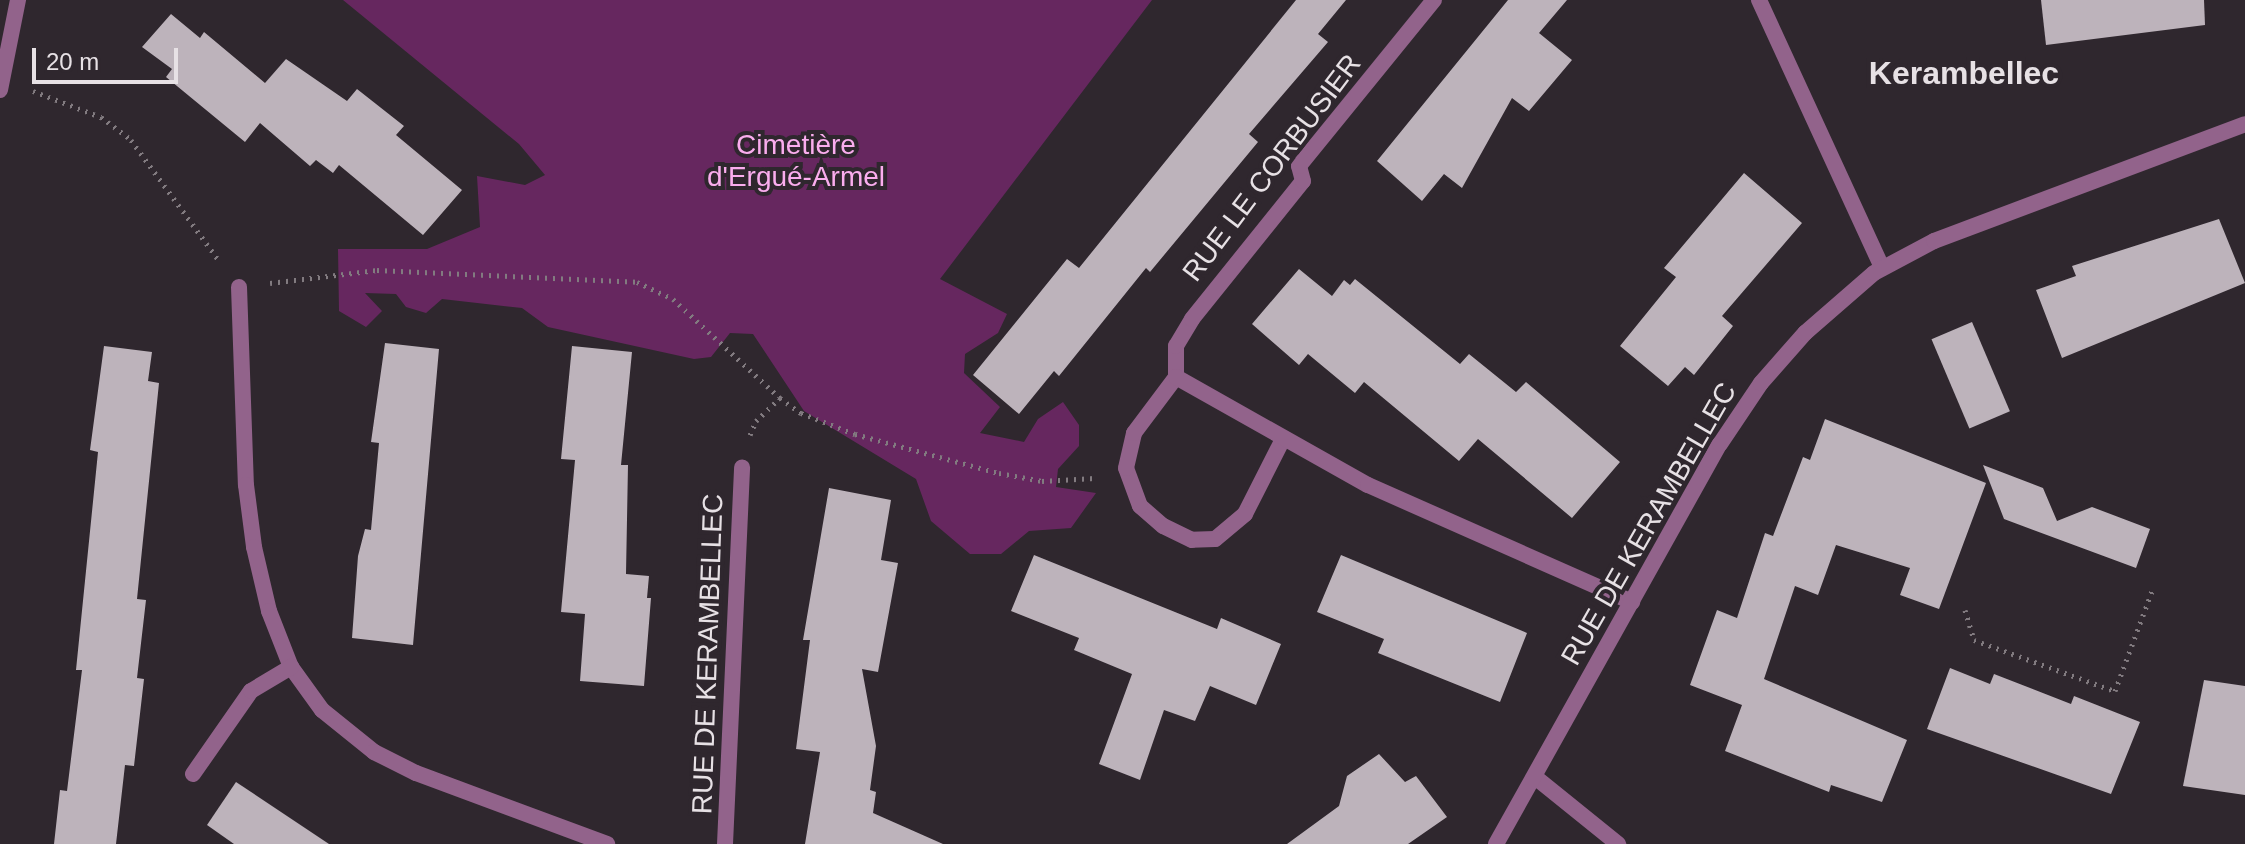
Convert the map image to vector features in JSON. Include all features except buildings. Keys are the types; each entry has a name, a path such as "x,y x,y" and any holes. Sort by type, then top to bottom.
{"street":[{"path":"1,86 18,0"},
{"name":"RUE LE CORBUSIER","path":"1176,377 1176,346 1192,319 1303,181 1299,166 1434,0"},
{"path":"1759,0 1882,268"},
{"name":"RUE DE KERAMBELLEC","path":"1496,844 1708,465 1761,383 1823,315 1882,268 1934,241 2245,124"},
{"path":"239,287 246,485 254,547 269,611 291,667 322,710 374,752 416,773 607,844"},
{"path":"1282,441 1245,514 1215,539 1192,540 1163,526 1140,506 1126,468 1134,433 1176,377 1282,441 1426,512 1632,602"},
{"name":"RUE DE KERAMBELLEC","path":"725,844 742,467"},
{"path":"193,774 251,691 291,667"},
{"path":"1535,777 1618,844"}],"path":[{"path":"1,86 65,100 131,140 239,287 377,270 637,282 673,299 780,398 801,413 855,434 1013,476 1068,483 1126,468"},
{"path":"742,467 756,421 780,398"},
{"path":"1965,610 1974,640 2115,691 2153,588"}],"green space":[{"name":"Cimetière d'Ergué-Armel","path":"343,0 1152,0 940,279 1007,314 998,333 965,354 964,373 1000,407 980,433 1024,442 1038,419 1063,402 1079,425 1079,446 1058,469 1056,487 1096,493 1071,528 1029,531 1001,554 970,554 931,521 916,479 804,411 753,334 730,333 711,357 694,359 548,327 522,308 442,299 426,313 406,307 396,294 365,293 382,311 366,327 339,311 338,249 427,249 480,227 477,176 525,185 545,175 519,144"}],"district":[{"name":"Kerambellec","path":"1964,73"}]}
